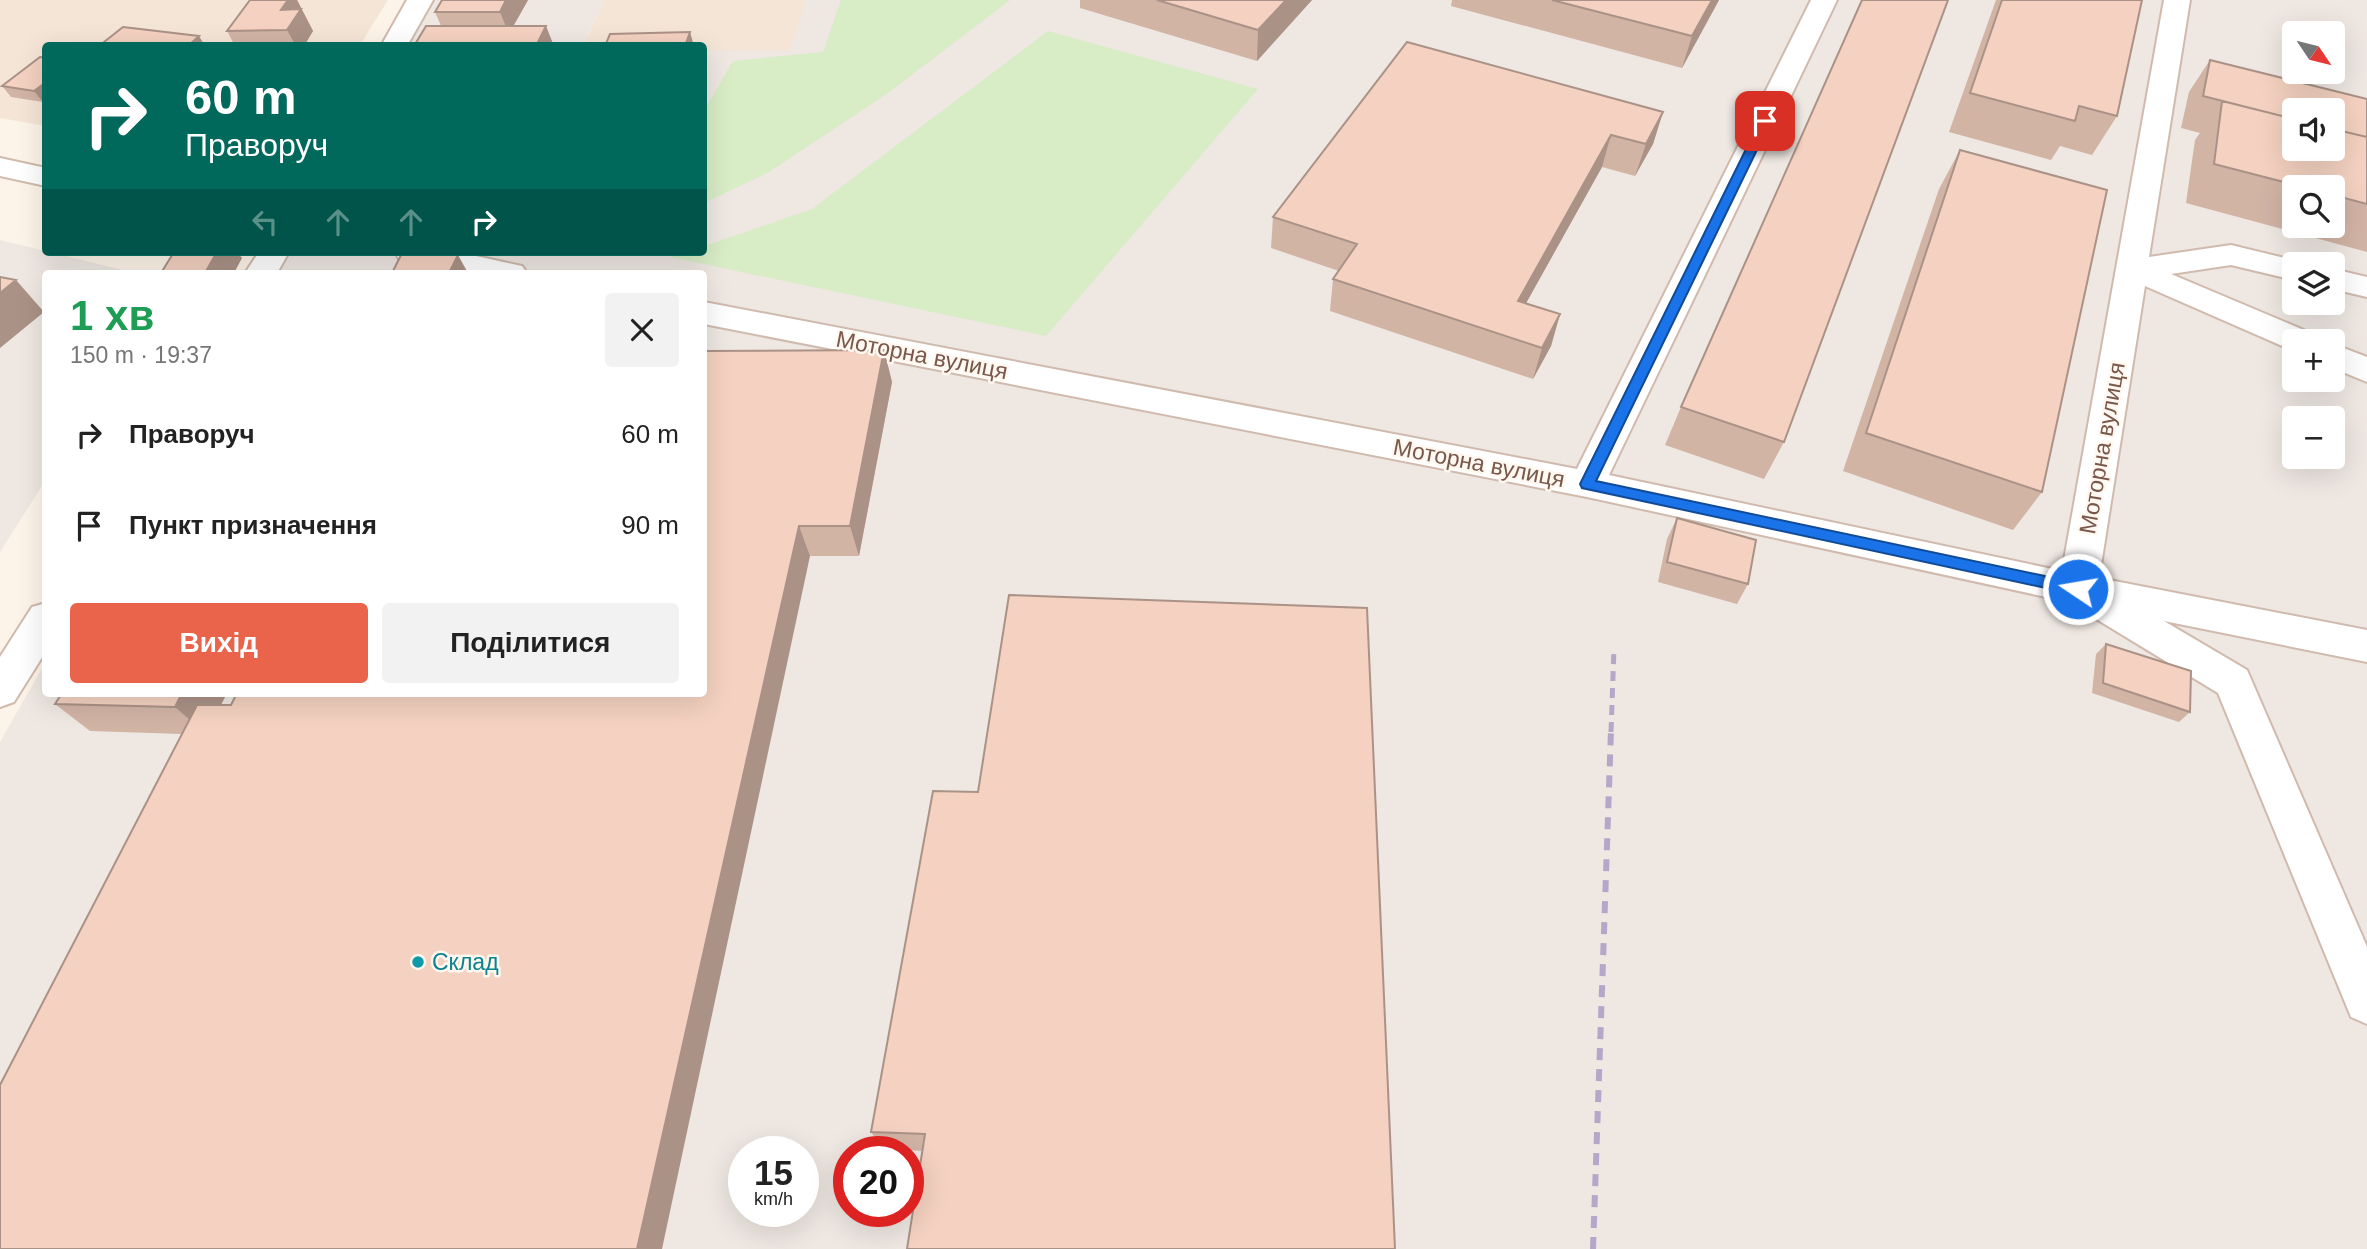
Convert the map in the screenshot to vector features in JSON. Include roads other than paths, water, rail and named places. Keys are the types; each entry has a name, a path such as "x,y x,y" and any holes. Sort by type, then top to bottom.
{"street":[{"path":"396,42 420,0"},
{"path":"1587,484 1824,0"},
{"name":"Моторна вулиця","path":"707,314 1587,484 2078,589 2177,0"},
{"path":"0,167 42,176"},
{"path":"2132,269 2231,255 2282,267"},
{"path":"429,256 497,270"},
{"path":"2132,269 2282,333"},
{"path":"2345,282 2367,287"},
{"path":"2345,360 2367,370"},
{"path":"2078,589 2367,646"},
{"path":"2078,589 2233,682 2367,1001"},
{"path":"0,690 42,624"}],"railway":[{"path":"1611,732 1614,648"},
{"path":"1593,1249 1611,730"}],"place":[{"name":"Склад","path":"418,962"}]}
